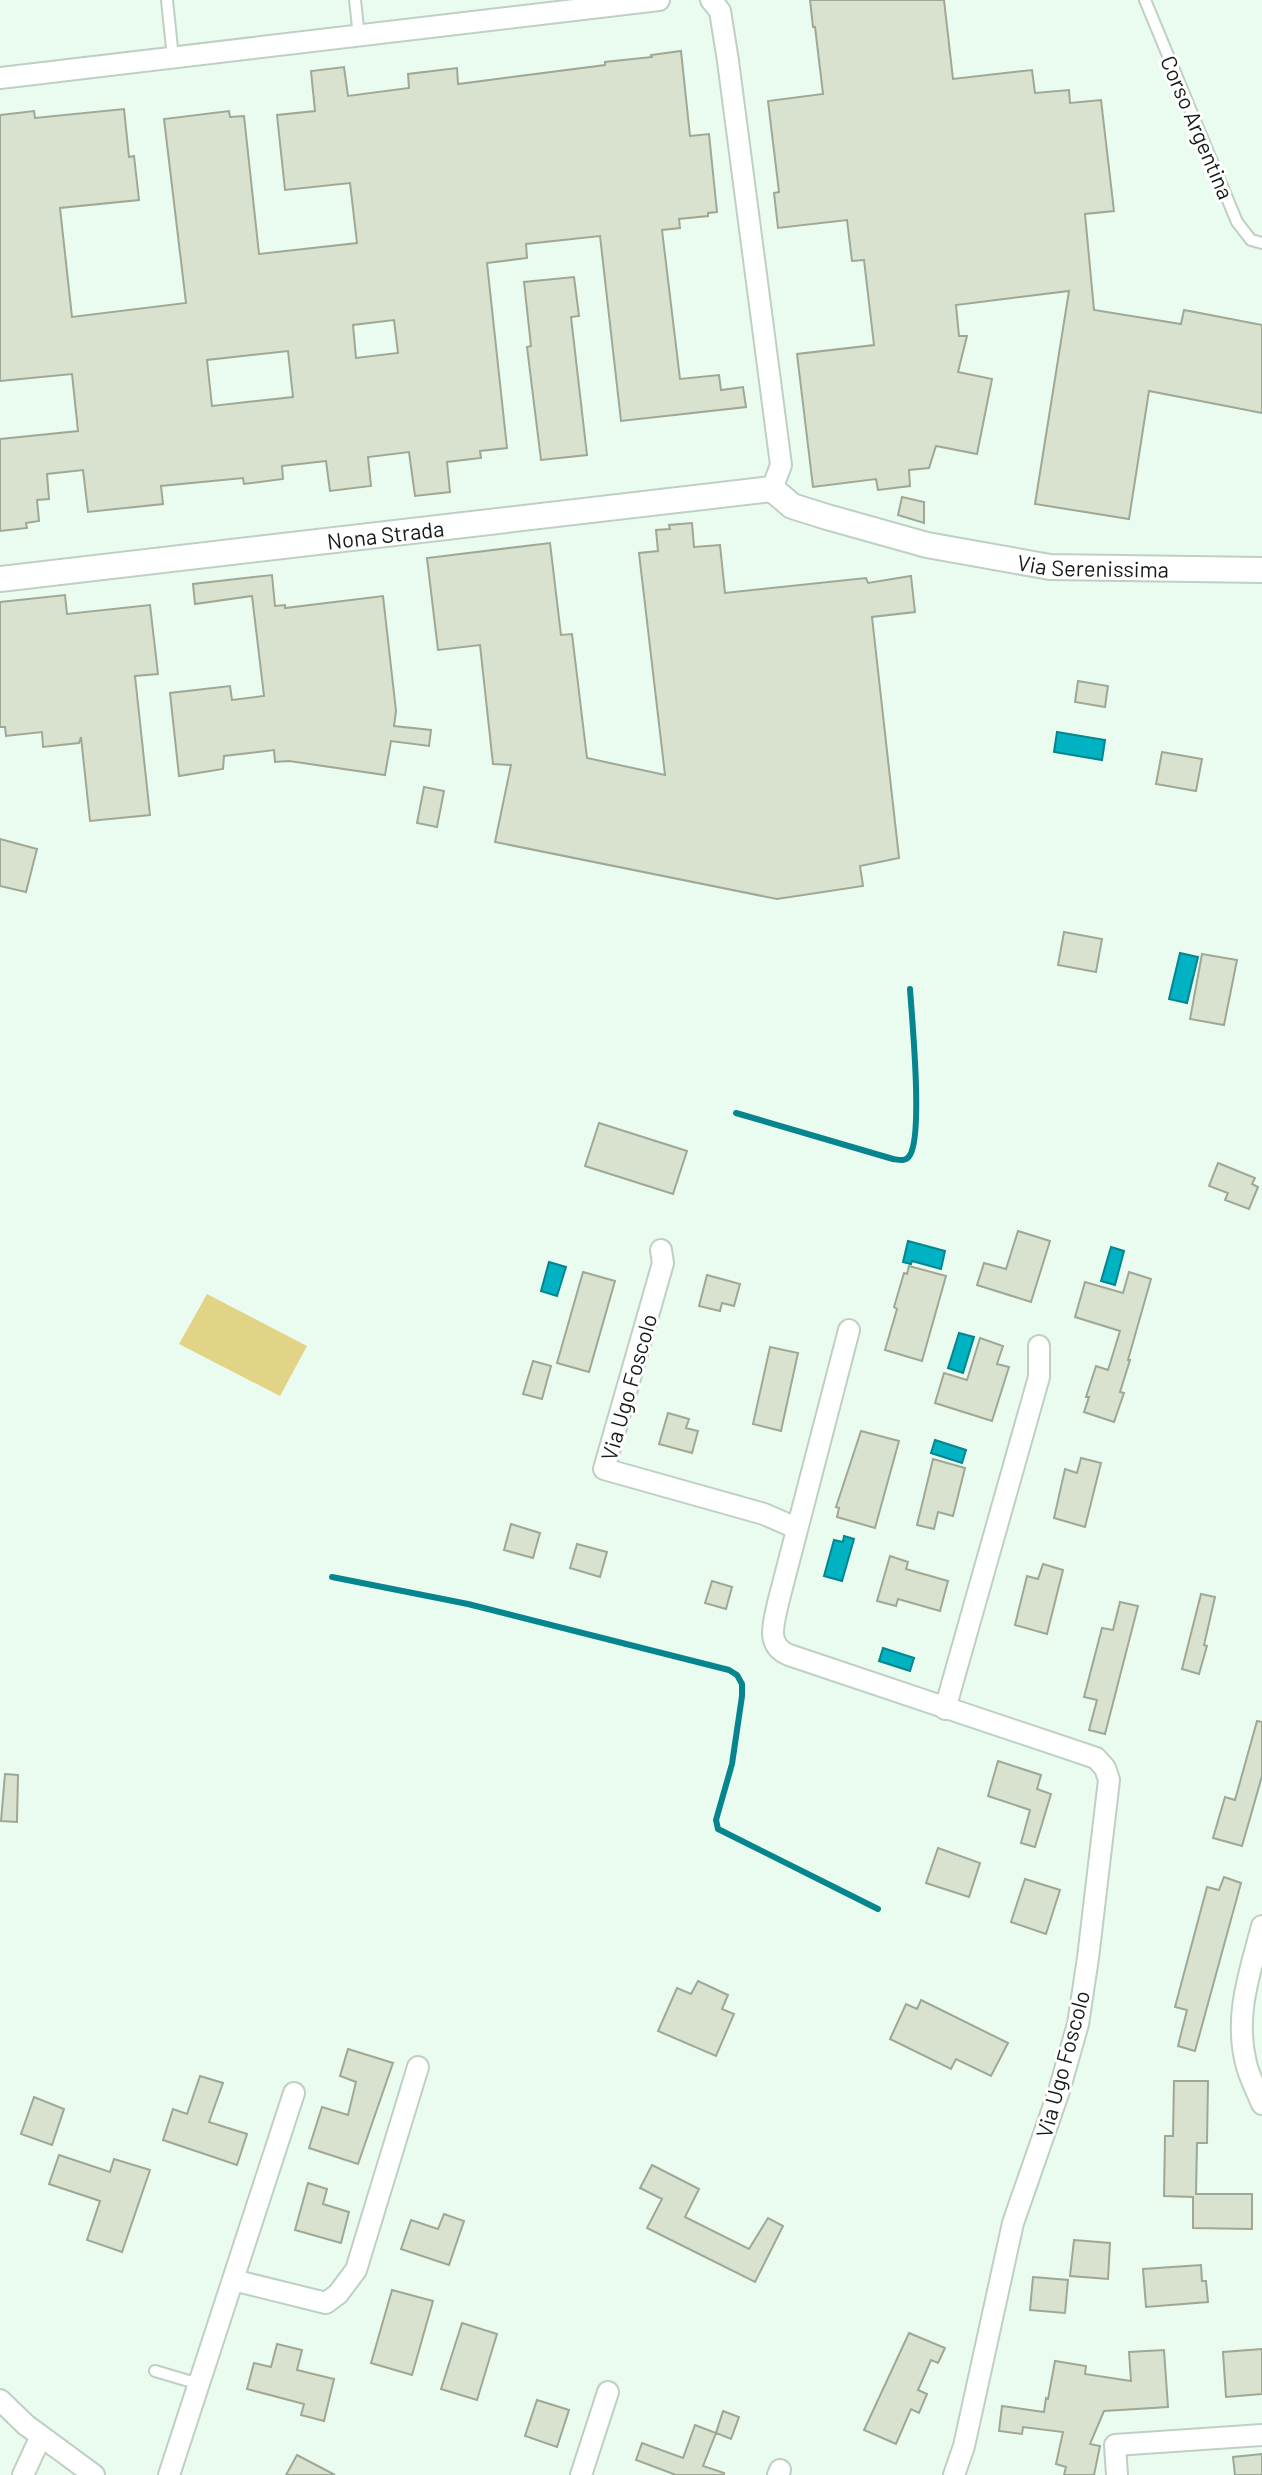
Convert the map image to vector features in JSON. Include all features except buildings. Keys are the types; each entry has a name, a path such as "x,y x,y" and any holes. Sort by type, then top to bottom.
{"street":[{"path":"0,78 659,0"},
{"path":"711,0 720,11 728,61 781,465 772,489"},
{"name":"Via Serenissima","path":"772,489 792,506 927,545 1050,567 1262,570"},
{"name":"Nona Strada","path":"0,579 772,489"},
{"name":"Via Ugo Foscolo","path":"661,1250 663,1263 604,1469 764,1514 796,1528"},
{"name":"Via Ugo Foscolo","path":"849,1330 796,1528 773,1629 775,1646 789,1655 1096,1758 1105,1768 1109,1780 1078,2024 1059,2091 1013,2223 964,2446 954,2475"},
{"path":"945,1709 1039,1377 1039,1346"},
{"path":"1262,1926 1241,2006 1246,2064 1262,2104"},
{"path":"233,2280 326,2303 338,2294 356,2270 418,2067"},
{"path":"169,2475 294,2093"},
{"path":"581,2475 608,2392"},
{"path":"0,2400 41,2436 94,2475"},
{"path":"1117,2475 1115,2445 1262,2435"},
{"path":"23,2475 41,2436"}],"lane":[{"path":"167,0 173,58"},
{"path":"355,0 359,36"},
{"name":"Corso Argentina","path":"1145,0 1237,222 1251,240 1262,243"},
{"path":"155,2371 199,2384"}],"shaded area":[{"path":"207,1294 307,1346 280,1396 179,1344"}],"water":[{"path":"1057,732 1105,740 1102,760 1054,752"},
{"path":"1180,953 1198,957 1187,1003 1169,999"},
{"path":"908,1241 945,1251 941,1269 912,1261 911,1264 903,1262"},
{"path":"1111,1247 1124,1251 1115,1285 1101,1281"},
{"path":"549,1262 566,1267 557,1296 541,1291"},
{"path":"959,1333 974,1337 963,1373 948,1368"},
{"path":"935,1440 966,1450 962,1463 931,1453"},
{"path":"844,1536 854,1539 842,1581 824,1576 834,1540 843,1542"},
{"path":"883,1648 914,1658 910,1671 879,1661"}],"waterway":[{"path":"736,1113 893,1159 907,1159 914,1143 916,1124 910,989"},
{"path":"332,1577 468,1604 729,1670 737,1675 742,1684 742,1696 732,1764 716,1820 718,1829 878,1909"}]}
